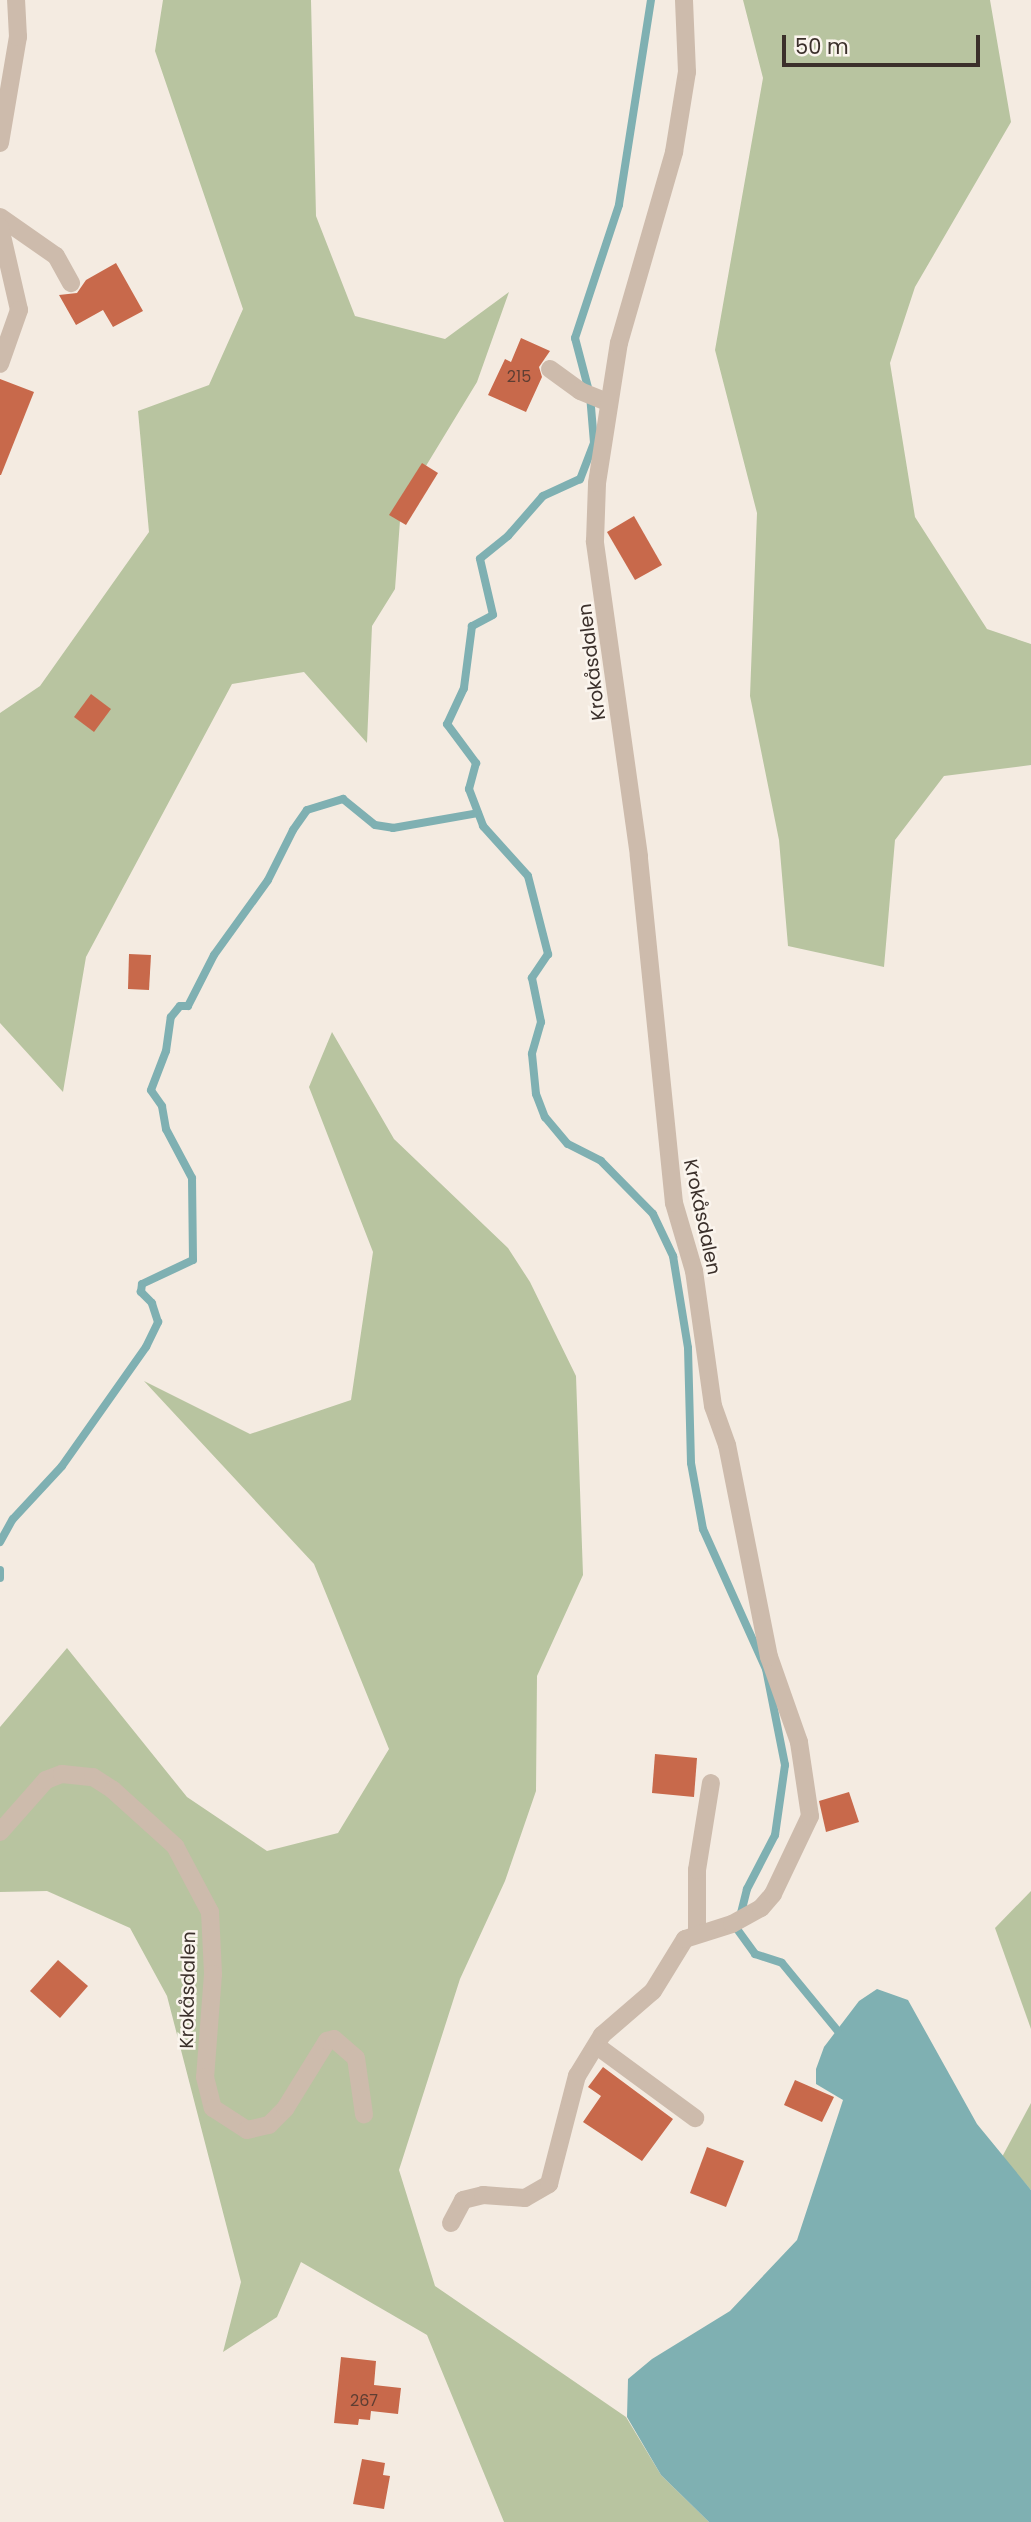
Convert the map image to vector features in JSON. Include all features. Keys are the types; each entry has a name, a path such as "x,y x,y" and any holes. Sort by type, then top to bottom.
{"street":[{"path":"0,143 18,37 16,0"},
{"name":"Krokåsdalen","path":"451,2223 463,2200 482,2195 525,2198 549,2184 576,2076 602,2035 653,1991 677,1946 698,1934 732,1924 761,1908 774,1894 810,1816 799,1742 769,1657 727,1445 713,1406 694,1271 674,1203 639,856 595,541 597,483 619,343 674,152 687,72 684,0"},
{"path":"0,217 56,256 71,283"},
{"path":"0,227 19,310 0,364"},
{"path":"550,369 580,391 609,403"},
{"name":"Krokåsdalen","path":"0,1832 46,1780 62,1774 93,1777 113,1790 175,1846 210,1912 213,1985 205,2077 213,2108 232,2124 247,2130 269,2125 285,2109 327,2041 334,2039 356,2058 364,2114"},
{"path":"698,1934 696,1870 711,1783"},
{"path":"597,2046 695,2118"}],"green space":[{"path":"163,0 311,0 316,216 355,316 445,339 509,292 477,382 401,507 395,589 372,626 367,743 304,672 232,684 86,957 63,1092 0,1023 0,713 40,686 149,532 138,411 209,385 243,309 155,51"},
{"path":"743,0 990,0 1011,122 915,287 890,363 915,517 987,629 1031,644 1031,765 944,776 895,840 884,967 788,946 779,840 750,696 757,513 715,350 763,78"},
{"path":"332,1032 394,1139 508,1248 530,1282 576,1376 583,1575 537,1676 536,1791 505,1881 460,1979 399,2170 435,2286 626,2417 661,2475 709,2522 504,2522 427,2335 301,2262 277,2317 223,2352 241,2282 167,1996 130,1928 47,1891 0,1892 0,1727 67,1648 187,1797 267,1851 338,1833 389,1749 314,1564 144,1381 250,1434 351,1400 373,1252 309,1087"},
{"path":"1031,1891 1031,2029 995,1928"},
{"path":"1031,2103 1031,2190 1002,2157"}],"water":[{"path":"877,1989 908,2000 977,2124 1031,2190 1031,2522 709,2522 661,2475 627,2417 628,2379 652,2359 730,2311 797,2240 843,2100 816,2084 816,2069 824,2047 859,2001"}],"building":[{"path":"116,263 143,311 113,327 103,310 76,325 59,295 77,293 86,280"},
{"path":"521,338 550,351 539,367 542,377 526,412 488,395 505,359 511,362"},
{"path":"0,379 34,392 1,475 0,475"},
{"path":"422,463 438,473 406,525 389,515"},
{"path":"634,516 662,565 635,580 607,532"},
{"path":"91,694 111,709 94,732 74,717"},
{"path":"129,954 151,955 149,990 128,989"},
{"path":"655,1754 697,1758 694,1797 652,1793"},
{"path":"849,1792 859,1822 826,1832 819,1801"},
{"path":"58,1960 88,1986 60,2018 30,1991"},
{"path":"603,2067 673,2119 642,2161 583,2122 601,2096 588,2087"},
{"path":"795,2080 834,2097 822,2122 784,2105"},
{"path":"707,2147 744,2161 726,2207 690,2193"},
{"path":"341,2357 376,2361 374,2385 401,2388 398,2414 371,2411 370,2420 359,2419 358,2425 334,2423"},
{"path":"362,2459 385,2463 383,2475 390,2476 384,2509 353,2504"}],"waterway":[{"path":"651,0 619,205 575,338 590,395 594,443 580,479 543,496 508,536 480,559 493,615 472,626 464,688 447,724 476,763 469,789 483,826 528,876 548,954 532,978 541,1022 532,1054 536,1094 545,1117 568,1144 601,1161 653,1214 673,1256 688,1348 691,1463 703,1529 766,1669 785,1765 775,1835 747,1889 737,1929 755,1954 782,1963 837,2030"},
{"path":"0,1542 13,1519 62,1466 146,1347 158,1322 152,1303 141,1292 142,1284 193,1260 192,1178 166,1129 162,1106 151,1090 166,1051 171,1017 180,1006 188,1006 214,955 268,880 293,830 307,810 343,799 375,825 393,828 478,813"},
{"path":"0,1570 0,1578"}]}
